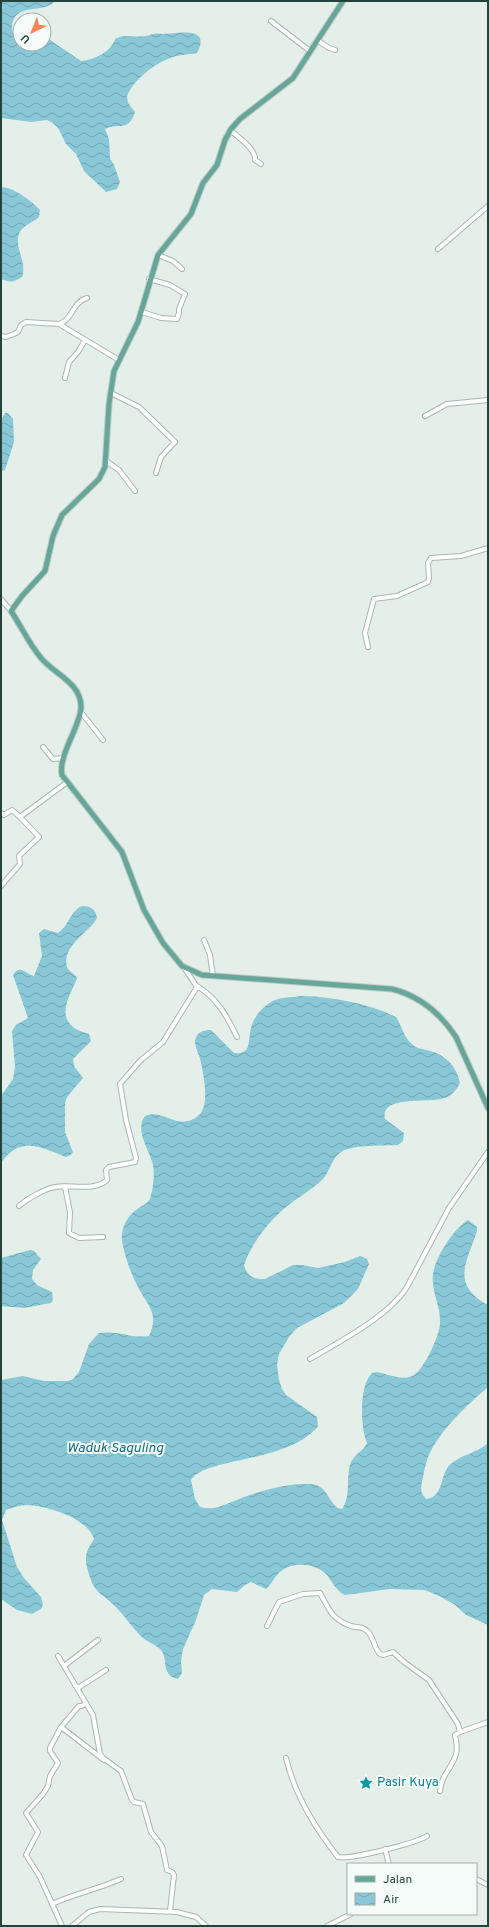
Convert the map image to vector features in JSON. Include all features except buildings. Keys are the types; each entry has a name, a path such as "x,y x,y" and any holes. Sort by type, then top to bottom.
{"main road":[{"path":"343,1 293,78 240,119 230,130 225,140 217,165 203,183 191,214 158,255 149,279 142,312 114,371 106,461 99,479 78,497 62,515 57,524 45,571 22,596 11,611 41,658 67,680 74,688 79,701 80,711 64,758 61,772 66,783 121,849 147,917 163,943 182,966 202,976 392,989 411,995 426,1004 450,1027 488,1108"}],"street":[{"path":"271,21 310,51"},
{"path":"317,40 335,50"},
{"path":"230,130 246,142 255,156 255,160 261,164"},
{"path":"438,249 488,206"},
{"path":"158,255 173,261 182,269"},
{"path":"142,312 161,318 177,319 185,294 170,285 149,279"},
{"path":"59,324 67,320 75,306 87,298"},
{"path":"1,336 6,337 18,332 21,325 26,322 59,324 119,360"},
{"path":"66,378 70,362 85,340"},
{"path":"112,393 139,408 175,442 161,458 156,473"},
{"path":"425,416 447,404 488,400"},
{"path":"106,461 119,470 135,491"},
{"path":"368,647 365,633 374,599 400,596 418,585 428,582 428,563 431,558 461,556 488,548"},
{"path":"1,599 11,611"},
{"path":"80,711 103,740"},
{"path":"43,747 53,759 64,758"},
{"path":"20,817 66,783"},
{"path":"1,813 4,815 12,810 39,837 20,856 20,864 1,886"},
{"path":"204,940 210,955 213,976"},
{"path":"182,966 197,986 208,992 218,1003 238,1037"},
{"path":"19,1206 27,1200 54,1187 85,1186 102,1183 107,1180 105,1172 109,1167 135,1162 136,1158 126,1120 120,1084 140,1061 163,1042 197,986"},
{"path":"310,1360 362,1328 399,1297 407,1287 449,1208 488,1152"},
{"path":"65,1187 70,1212 69,1233 79,1238 103,1237"},
{"path":"268,1626 279,1602 303,1594 320,1593 329,1612 335,1618 349,1625 362,1627 368,1632 378,1652 383,1655 393,1652 404,1662 427,1678 458,1724 460,1732"},
{"path":"64,1666 98,1640"},
{"path":"58,1656 93,1715 100,1754 105,1760 121,1771 133,1802 143,1804 151,1832 162,1846 167,1870 172,1872 174,1875 170,1911"},
{"path":"78,1688 106,1670"},
{"path":"62,1926 40,1877 26,1855 38,1832 26,1813 45,1792 50,1776 58,1763 49,1749 61,1727 79,1706 86,1703"},
{"path":"440,1791 443,1776 453,1762 456,1754 455,1735 488,1722"},
{"path":"61,1727 99,1758 105,1760"},
{"path":"286,1758 303,1806 320,1835 330,1844 338,1857 351,1857 415,1842 427,1836"},
{"path":"385,1849 389,1863"},
{"path":"52,1904 66,1897 106,1885 121,1878"},
{"path":"477,1880 488,1886"},
{"path":"72,1926 82,1917 94,1910 170,1911 196,1917 206,1926"},
{"path":"327,1926 349,1915"}],"water":[{"path":"1,1 55,1 44,7 22,12 12,12 12,52 52,52 52,41 81,61 96,57 110,48 115,39 123,36 191,33 200,38 197,53 173,57 159,63 146,72 130,90 127,96 128,103 135,112 129,123 123,126 105,129 109,139 110,158 120,182 117,189 106,192 84,171 76,154 66,144 58,128 53,123 47,120 31,122 1,118"},
{"path":"1,187 11,189 22,195 40,210 39,217 23,228 18,236 23,271 22,277 12,281 1,279"},
{"path":"5,413 8,413 13,419 14,442 5,470 2,471 1,420"},
{"path":"82,906 92,909 97,918 72,946 66,959 68,969 77,978 67,1002 66,1015 68,1021 74,1027 89,1034 91,1041 73,1059 74,1066 83,1078 67,1097 65,1103 65,1132 73,1152 71,1155 66,1157 39,1147 23,1146 8,1154 1,1163 1,1096 13,1079 15,1067 12,1031 16,1025 28,1018 13,975 18,970 21,970 34,976 42,956 39,933 44,929 58,933 65,927 75,911"},
{"name":"Waduk Saguling","path":"302,996 327,998 362,1004 396,1017 405,1035 414,1046 441,1055 450,1062 459,1077 460,1083 454,1092 445,1098 438,1100 407,1101 390,1106 385,1111 385,1119 404,1133 403,1141 398,1145 369,1146 347,1149 341,1152 335,1158 324,1178 279,1213 256,1241 244,1265 249,1275 258,1279 265,1279 293,1265 318,1268 345,1262 360,1256 367,1259 369,1264 358,1289 344,1303 297,1328 289,1337 279,1354 277,1365 282,1389 286,1395 317,1417 318,1426 305,1438 288,1447 213,1467 199,1473 191,1480 195,1499 200,1507 212,1508 270,1489 294,1484 310,1484 321,1488 334,1505 342,1509 346,1499 351,1461 367,1443 363,1427 362,1406 368,1379 372,1373 377,1372 395,1377 404,1378 412,1376 426,1361 437,1336 440,1323 439,1311 433,1287 434,1268 446,1244 457,1230 468,1220 477,1227 477,1231 466,1262 464,1272 465,1281 469,1289 476,1297 488,1305 488,1387 446,1428 433,1447 428,1457 421,1490 424,1497 427,1499 432,1497 439,1490 445,1471 452,1463 478,1450 488,1443 488,1625 466,1615 454,1604 425,1590 390,1589 345,1595 334,1586 326,1574 321,1570 303,1565 291,1566 280,1572 266,1589 251,1582 237,1592 212,1589 204,1595 196,1620 183,1649 181,1661 182,1673 178,1679 169,1674 164,1656 159,1648 143,1638 115,1606 92,1584 87,1566 86,1554 94,1539 84,1525 66,1514 27,1505 6,1510 2,1520 17,1567 24,1578 41,1597 43,1605 41,1609 32,1614 17,1610 1,1599 1,1380 23,1376 44,1381 68,1381 73,1379 79,1372 89,1344 99,1333 106,1332 143,1337 149,1336 153,1322 152,1311 139,1289 132,1273 122,1241 122,1231 126,1221 132,1213 150,1199 153,1187 153,1165 142,1134 142,1122 145,1116 152,1114 184,1122 198,1116 202,1111 205,1089 200,1058 195,1043 197,1035 203,1031 211,1030 233,1052 242,1052 248,1047 250,1030 254,1020 264,1008 271,1002 278,999"},
{"path":"30,1250 34,1251 41,1259 33,1270 32,1279 37,1285 52,1292 53,1300 51,1303 24,1308 1,1306 1,1258"}],"place":[{"name":"Pasir Kuya","path":"366,1783"}]}
